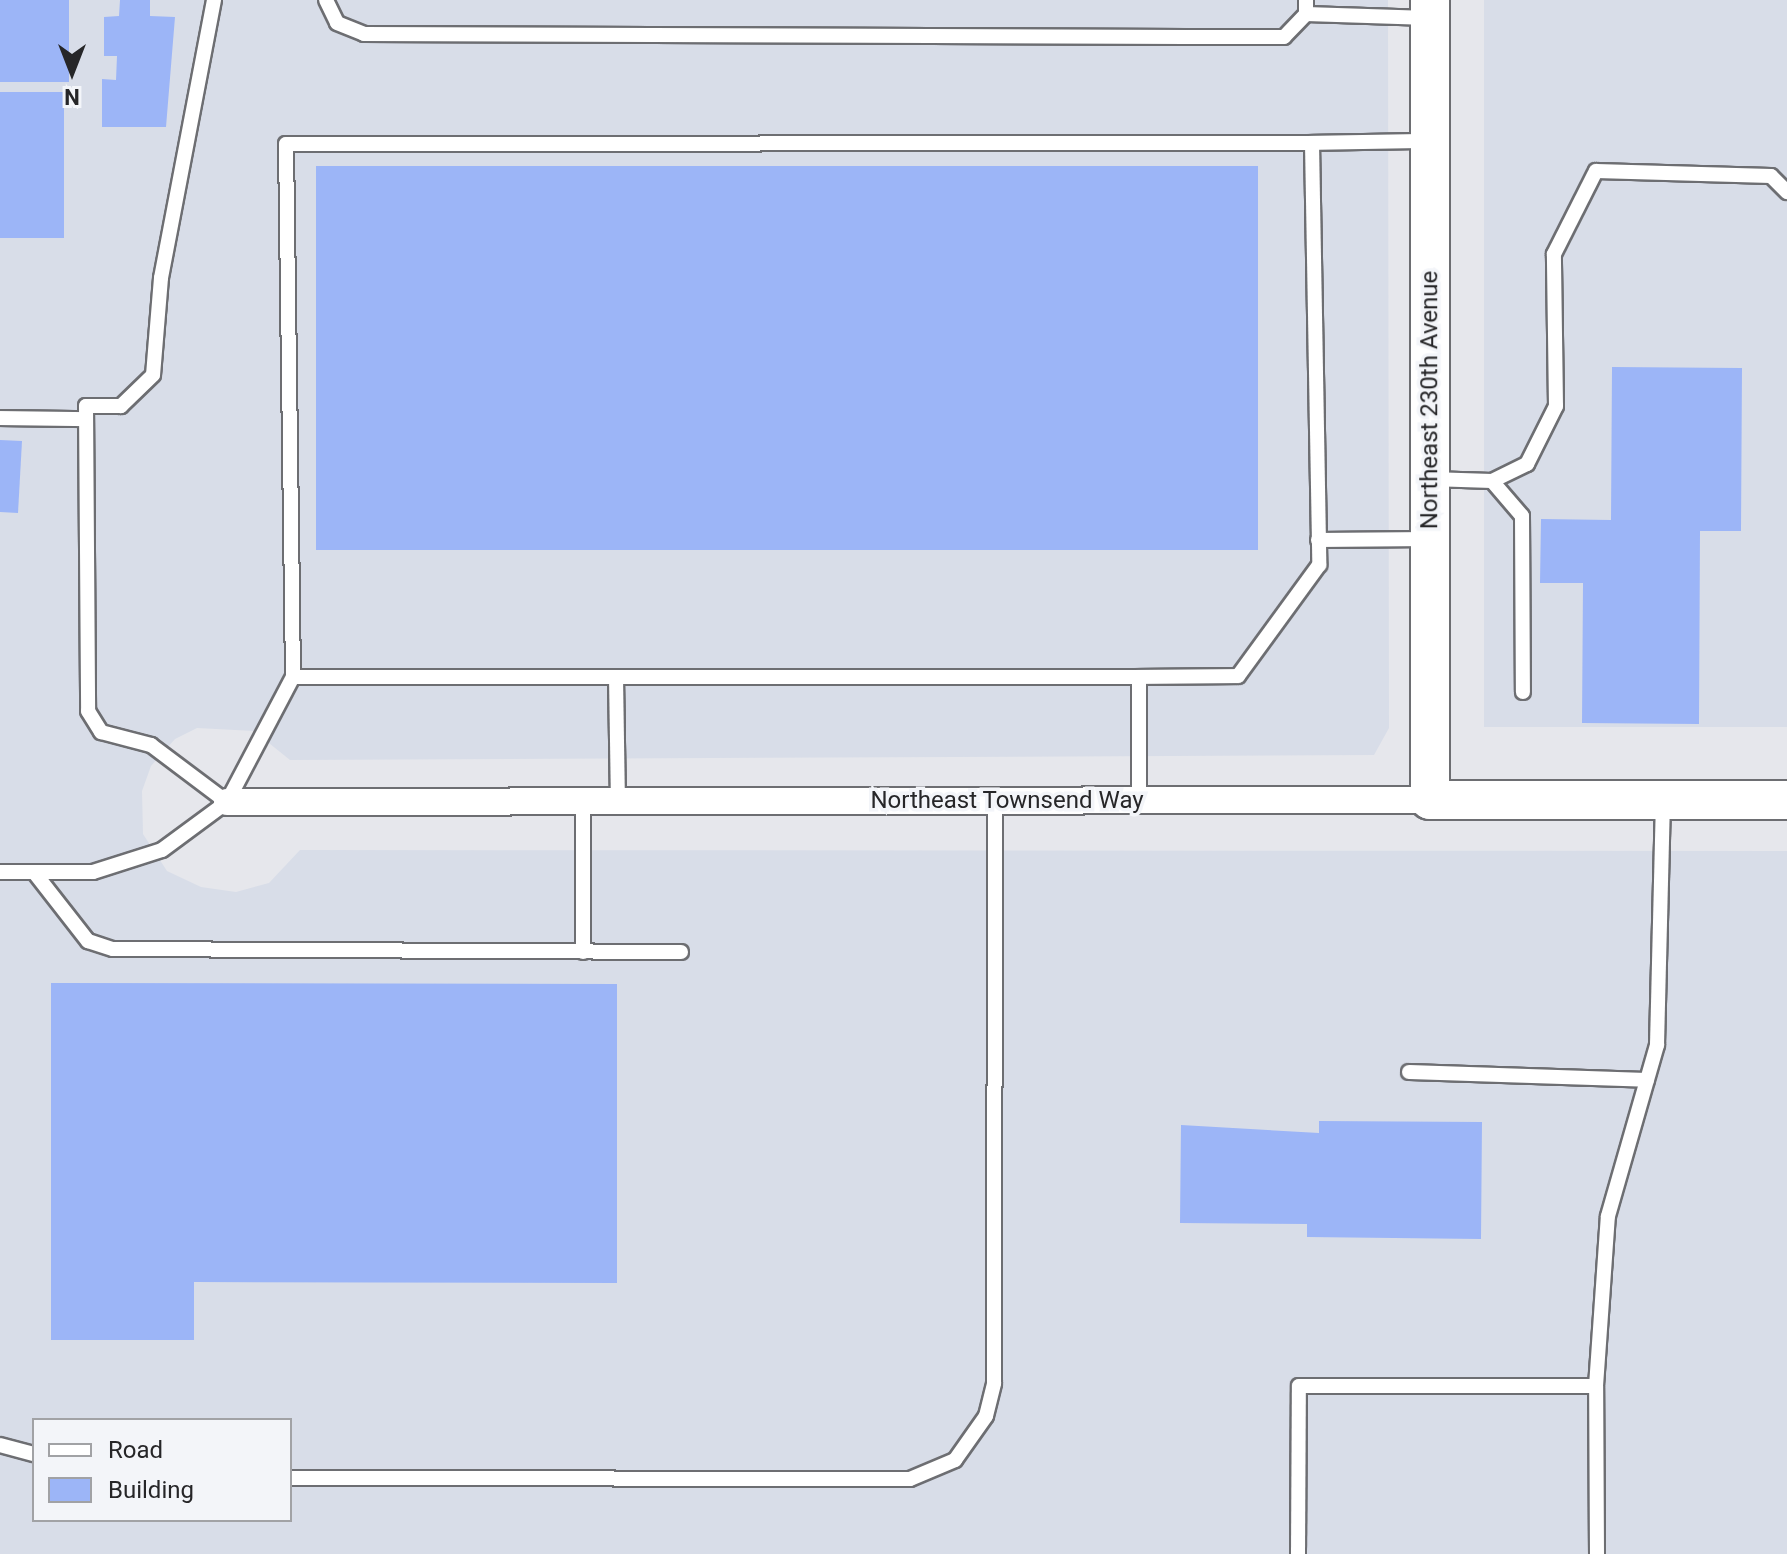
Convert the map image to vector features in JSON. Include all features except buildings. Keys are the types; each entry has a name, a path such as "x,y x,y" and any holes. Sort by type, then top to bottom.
{"street":[{"name":"Northeast 230th Avenue","path":"1430,9 1430,800"},
{"name":"Northeast Townsend Way","path":"227,802 1787,800"}],"lane":[{"path":"214,0 161,278 153,375 121,406 86,406 88,711 101,732 151,745 227,802"},
{"path":"326,0 337,23 364,34 1284,37 1306,7 1430,9"},
{"path":"0,872 93,872 162,850 227,802 293,677 286,144 1430,141"},
{"path":"293,677 1238,676 1319,565 1312,143"},
{"path":"1430,479 1492,481 1527,464 1556,406 1554,254 1596,171 1771,176 1787,192"},
{"path":"0,418 86,419"},
{"path":"1492,481 1522,516 1523,692"},
{"path":"1318,540 1430,539"},
{"path":"616,677 618,802"},
{"path":"1139,677 1139,801"},
{"path":"1597,1554 1596,1386 1608,1216 1657,1045 1663,800"},
{"path":"583,802 583,952"},
{"path":"292,1478 910,1479 955,1460 986,1416 994,1383 995,802"},
{"path":"34,872 88,941 113,949 681,952"},
{"path":"1409,1072 1647,1080"},
{"path":"1298,1554 1299,1386 1596,1386"},
{"path":"0,1445 32,1453"}],"shaded area":[{"path":"0,0 1388,0 1389,728 1374,755 290,760 254,731 197,728 175,739 151,766 142,791 143,834 167,871 201,887 236,892 269,883 300,850 1787,851 1787,1554 0,1554"},
{"path":"1484,0 1787,0 1787,727 1484,727"}]}
